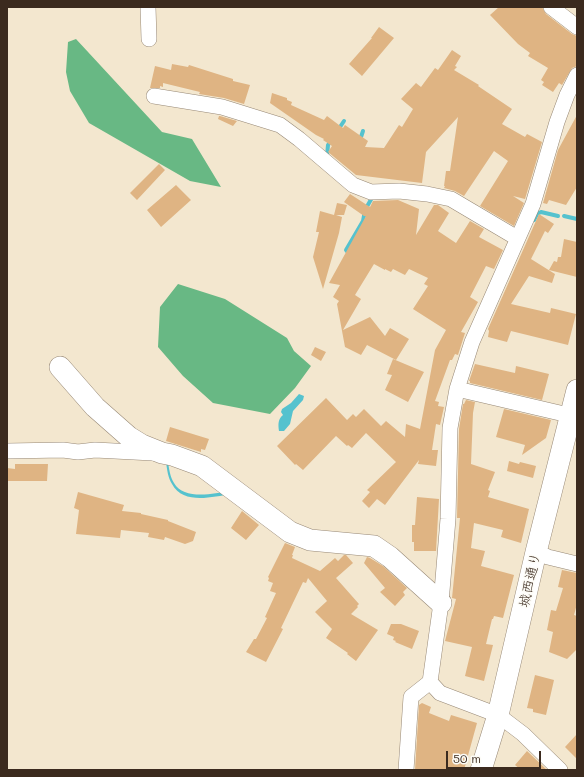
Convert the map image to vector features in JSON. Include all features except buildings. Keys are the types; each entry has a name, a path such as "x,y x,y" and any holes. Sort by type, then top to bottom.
{"street":[{"path":"148,7 149,40"},
{"path":"551,7 577,27"},
{"path":"406,770 411,697 430,682 440,603 448,519 450,428 457,389 472,342 533,204 557,122 567,95 577,75"},
{"path":"154,96 222,108 280,125 299,139 353,185 371,192 399,191 427,194 451,200 517,238"},
{"path":"60,366 95,407 129,437 142,445 162,453"},
{"path":"457,389 574,416"},
{"name":"城西通り","path":"495,770 502,719 574,416 577,390"},
{"name":"城西通り","path":"542,554 577,446"},
{"path":"7,451 63,450 78,452 95,450 162,453 172,455 202,466 290,532 310,540 374,546 390,557 440,603"},
{"path":"542,554 577,564"},
{"path":"430,682 440,693 502,719 523,734 560,770"},
{"name":"城西通り","path":"482,770 502,719"}],"green space":[{"path":"76,39 162,132 192,139 221,187 190,181 89,123 70,91 66,72 68,42"},
{"path":"178,284 225,299 287,338 294,351 311,366 295,388 270,414 213,403 183,376 158,347 160,307"}],"water":[{"path":"299,394 304,396 303,400 293,411 290,424 284,431 279,431 278,426 280,418 283,415 281,412 282,409 291,403"},
{"path":"166,462 168,462 174,483 184,492 191,494 207,494 229,491 231,494 207,498 183,495 177,491 171,482"}],"waterway":[{"path":"338,130 344,121"},
{"path":"360,140 363,131"},
{"path":"327,156 328,145 332,139"},
{"path":"350,255 346,250 363,221 365,210 373,196"},
{"path":"534,220 537,214 541,212 558,216"},
{"path":"564,216 577,219"}]}
